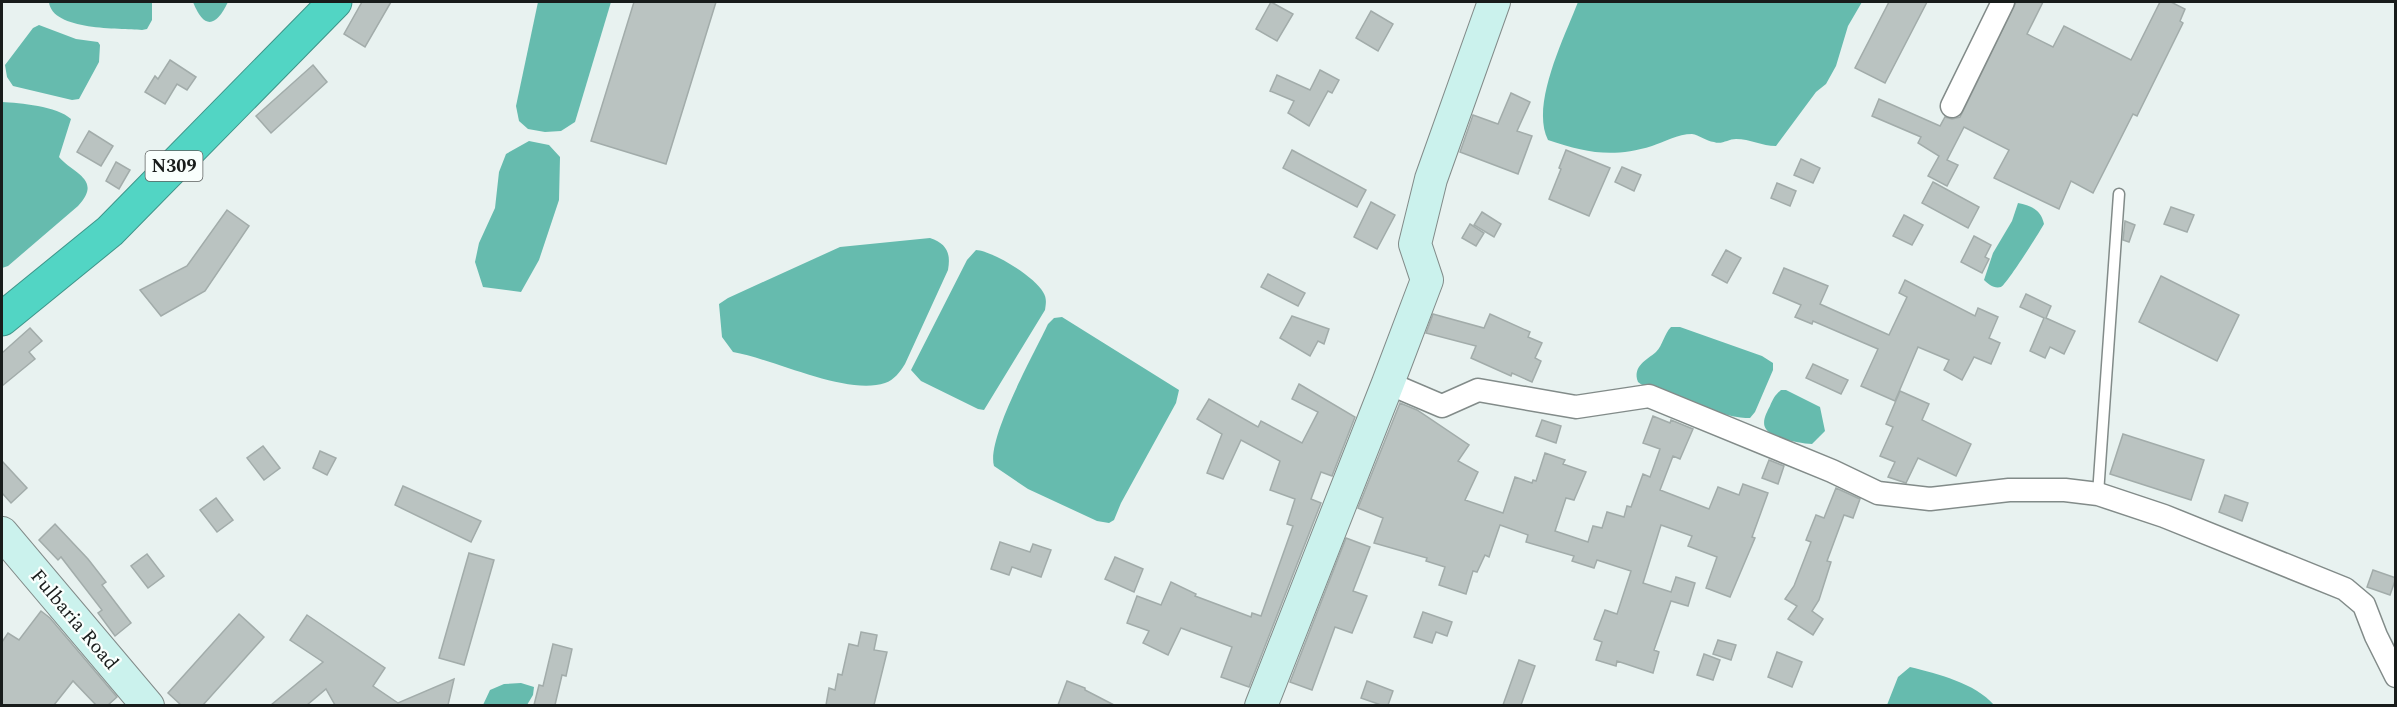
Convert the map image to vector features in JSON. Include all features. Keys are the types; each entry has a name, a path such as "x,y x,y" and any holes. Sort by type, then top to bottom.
{"highway":[{"name":"N309","path":"2,319 110,231 335,2"}],"street":[{"path":"1261,705 1427,280 1415,244 1431,179 1494,2"},
{"path":"1952,106 2003,2"},
{"path":"1388,383 1442,406 1478,390 1576,407 1649,396 1832,471 1878,493 1930,499 2009,490 2065,490 2098,494 2164,516 2345,590 2364,605 2396,676"},
{"name":"Fulbaria Road","path":"2,533 148,705"}],"lane":[{"path":"2098,494 2119,194"}],"shaded area":[{"path":"49,2 152,2 152,20 147,29 142,30 88,26 62,18 53,11"},
{"path":"193,2 228,2 219,16 210,22 201,17"},
{"path":"538,2 611,2 575,122 561,131 545,132 528,129 519,121 516,106"},
{"path":"1578,2 1862,2 1848,26 1836,66 1826,84 1816,92 1776,146 1736,139 1717,143 1687,134 1638,150 1612,153 1587,151 1548,140 1544,125 1543,108 1551,71"},
{"path":"39,25 76,39 98,42 100,45 99,62 79,99 72,100 13,86 7,77 5,65 33,28"},
{"path":"2,102 48,108 71,119 59,157 83,178 88,189 78,206 8,266 2,268"},
{"path":"529,141 549,145 560,157 559,200 539,260 521,292 483,287 475,262 479,243 495,208 499,172 506,154"},
{"path":"2018,203 2035,209 2041,215 2044,224 2004,284 2001,287 1994,287 1984,280 1993,253 2012,221"},
{"path":"930,238 944,246 949,259 948,270 905,364 888,382 869,386 831,381 733,352 722,337 719,304 728,298 840,247"},
{"path":"976,250 993,255 1023,272 1039,286 1046,301 1045,310 984,410 921,381 911,370 967,260"},
{"path":"1062,317 1179,390 1176,403 1114,520 1109,523 1097,521 1028,489 994,466 993,453 997,436 1013,395 1048,324 1054,318"},
{"path":"1671,327 1680,327 1762,356 1773,363 1773,370 1755,412 1750,418 1727,415 1692,405 1658,393 1638,382 1639,368 1656,352"},
{"path":"1781,390 1786,390 1820,407 1825,431 1812,444 1780,438 1766,429 1764,420 1766,414 1774,397"},
{"path":"1910,667 1944,676 1966,685 1986,697 1994,705 1887,705 1898,677"},
{"path":"521,683 534,687 533,695 527,705 483,705 490,690 504,684"}],"building":[{"path":"362,2 391,2 365,47 344,34"},
{"path":"634,2 716,2 666,164 591,141"},
{"path":"1271,2 1293,14 1277,41 1256,29"},
{"path":"1889,2 1927,2 1885,83 1855,68"},
{"path":"2016,2 2043,2 2027,34 2053,47 2064,26 2131,60 2160,2 2171,2 2185,9 2180,21 2183,23 2137,116 2133,114 2093,193 2071,181 2059,209 1994,178 2009,150 1964,127 1947,160 1958,165 1947,186 1928,176 1939,156 1918,143 1921,137 1872,116 1879,99 1940,126 1945,117 1952,119 1960,117"},
{"path":"1371,11 1393,24 1378,51 1356,38"},
{"path":"170,60 196,77 187,90 177,84 165,104 145,92 155,76 158,79"},
{"path":"313,65 327,82 271,133 256,116"},
{"path":"1320,70 1339,80 1332,93 1328,91 1309,126 1288,113 1294,101 1270,91 1277,75 1310,90"},
{"path":"1511,93 1530,102 1517,131 1532,136 1518,174 1460,152 1473,115 1498,124"},
{"path":"89,131 113,146 101,166 77,152"},
{"path":"1292,150 1366,190 1357,207 1283,168"},
{"path":"1566,150 1610,168 1589,216 1549,199"},
{"path":"1801,159 1820,168 1813,183 1794,175"},
{"path":"116,162 130,170 119,189 106,181"},
{"path":"1622,167 1641,175 1634,191 1615,182"},
{"path":"1933,182 1979,207 1968,228 1922,203"},
{"path":"1777,183 1796,191 1790,206 1771,198"},
{"path":"1371,202 1395,215 1377,249 1354,237"},
{"path":"2171,207 2194,215 2187,232 2164,224"},
{"path":"227,210 249,226 205,291 161,316 140,290 187,266"},
{"path":"1482,212 1501,224 1494,237 1474,225"},
{"path":"1904,215 1923,225 1912,245 1893,236"},
{"path":"2125,221 2135,225 2129,242 2123,240"},
{"path":"1470,224 1484,233 1476,246 1462,238"},
{"path":"1974,236 1991,245 1985,257 1989,259 1982,273 1961,262"},
{"path":"1726,250 1741,258 1727,283 1712,275"},
{"path":"1784,268 1828,286 1820,304 1889,335 1907,297 1899,293 1905,280 1975,316 1978,308 1998,317 1989,338 2000,343 1991,364 1974,357 1962,380 1944,370 1949,360 1918,347 1895,401 1861,386 1878,349 1813,321 1812,324 1795,317 1801,305 1773,293"},
{"path":"1268,274 1305,293 1298,306 1261,287"},
{"path":"2161,276 2239,315 2217,361 2139,322"},
{"path":"2026,294 2051,306 2046,318 2075,331 2064,354 2050,347 2045,358 2030,351 2044,318 2020,307"},
{"path":"1433,314 1484,328 1490,314 1530,332 1528,337 1542,343 1535,358 1541,361 1532,382 1512,373 1511,376 1471,358 1476,346 1426,333"},
{"path":"1292,316 1329,329 1324,344 1318,341 1310,356 1280,338"},
{"path":"30,328 42,341 29,352 35,359 2,386 2,353"},
{"path":"1813,364 1848,380 1841,394 1806,378"},
{"path":"1299,384 1355,417 1332,476 1321,472 1311,499 1321,503 1249,687 1221,677 1232,647 1181,628 1168,655 1143,643 1149,631 1127,623 1137,596 1161,605 1171,582 1196,594 1195,596 1251,617 1252,613 1261,616 1293,526 1287,524 1295,499 1270,490 1280,461 1241,440 1223,479 1207,473 1222,434 1197,419 1209,399 1258,427 1261,421 1302,443 1318,412 1292,399"},
{"path":"1900,391 1929,404 1922,420 1971,444 1956,476 1918,458 1906,483 1888,477 1895,462 1880,456 1893,427 1886,424"},
{"path":"1400,403 1417,410 1469,445 1458,461 1478,472 1465,500 1503,513 1515,477 1532,483 1533,480 1536,481 1545,453 1565,460 1563,464 1586,472 1574,500 1566,498 1555,531 1588,542 1593,526 1602,528 1607,512 1624,517 1627,506 1631,507 1643,474 1650,477 1660,449 1643,443 1653,416 1693,429 1680,459 1673,456 1660,490 1709,509 1718,487 1739,495 1743,484 1768,493 1752,537 1755,538 1730,597 1706,588 1717,557 1688,546 1692,536 1661,525 1643,583 1671,592 1676,577 1695,583 1688,606 1671,601 1654,650 1659,652 1653,673 1617,661 1616,666 1596,660 1602,642 1594,639 1605,610 1617,614 1631,571 1597,560 1594,568 1572,561 1574,556 1526,542 1528,535 1500,525 1489,557 1485,555 1477,572 1473,571 1466,594 1439,585 1445,567 1426,561 1427,558 1374,543 1383,518 1358,508"},
{"path":"1542,420 1561,426 1556,443 1536,436"},
{"path":"2123,434 2204,460 2191,500 2110,474"},
{"path":"263,446 280,468 264,480 247,458"},
{"path":"320,451 336,458 327,475 313,468"},
{"path":"1769,460 1784,466 1778,484 1762,478"},
{"path":"2,461 27,488 11,503 2,493"},
{"path":"403,486 481,521 471,542 395,505"},
{"path":"1836,488 1860,499 1853,518 1844,515 1827,561 1831,562 1819,600 1812,611 1823,619 1813,635 1788,619 1797,606 1785,599 1794,586 1811,542 1806,540 1816,515 1824,518"},
{"path":"2225,495 2248,503 2242,521 2219,512"},
{"path":"216,498 233,520 217,532 200,510"},
{"path":"55,524 106,582 102,585 131,623 115,636 98,613 102,610 61,557 58,560 39,540"},
{"path":"1346,538 1370,547 1353,591 1367,596 1352,633 1335,627 1312,690 1290,682"},
{"path":"1000,542 1030,552 1033,544 1051,550 1041,577 1012,567 1009,575 991,569"},
{"path":"469,553 494,560 464,665 439,658"},
{"path":"147,554 164,576 148,588 131,566"},
{"path":"1115,557 1143,569 1134,592 1105,579"},
{"path":"2373,570 2396,578 2390,595 2367,587"},
{"path":"41,611 50,618 117,697 108,705 96,705 73,681 54,705 2,705 2,642 8,633 19,640"},
{"path":"1423,612 1452,622 1447,636 1436,632 1432,643 1414,637"},
{"path":"239,614 264,637 203,705 181,705 168,693"},
{"path":"307,615 385,668 373,686 398,703 454,679 448,705 335,705 326,689 307,705 271,705 323,662 290,640"},
{"path":"861,632 877,635 874,650 887,652 874,705 826,705 829,688 835,690 838,674 842,675 849,644 858,646"},
{"path":"1718,640 1736,645 1731,660 1713,654"},
{"path":"553,644 572,649 566,676 562,675 555,705 534,705 539,685 543,686"},
{"path":"1777,652 1802,662 1792,687 1768,677"},
{"path":"1704,654 1720,660 1713,680 1697,675"},
{"path":"1519,660 1535,666 1521,705 1503,705"},
{"path":"1067,681 1085,688 1114,705 1058,705"},
{"path":"1367,681 1393,691 1388,705 1361,698"}]}
